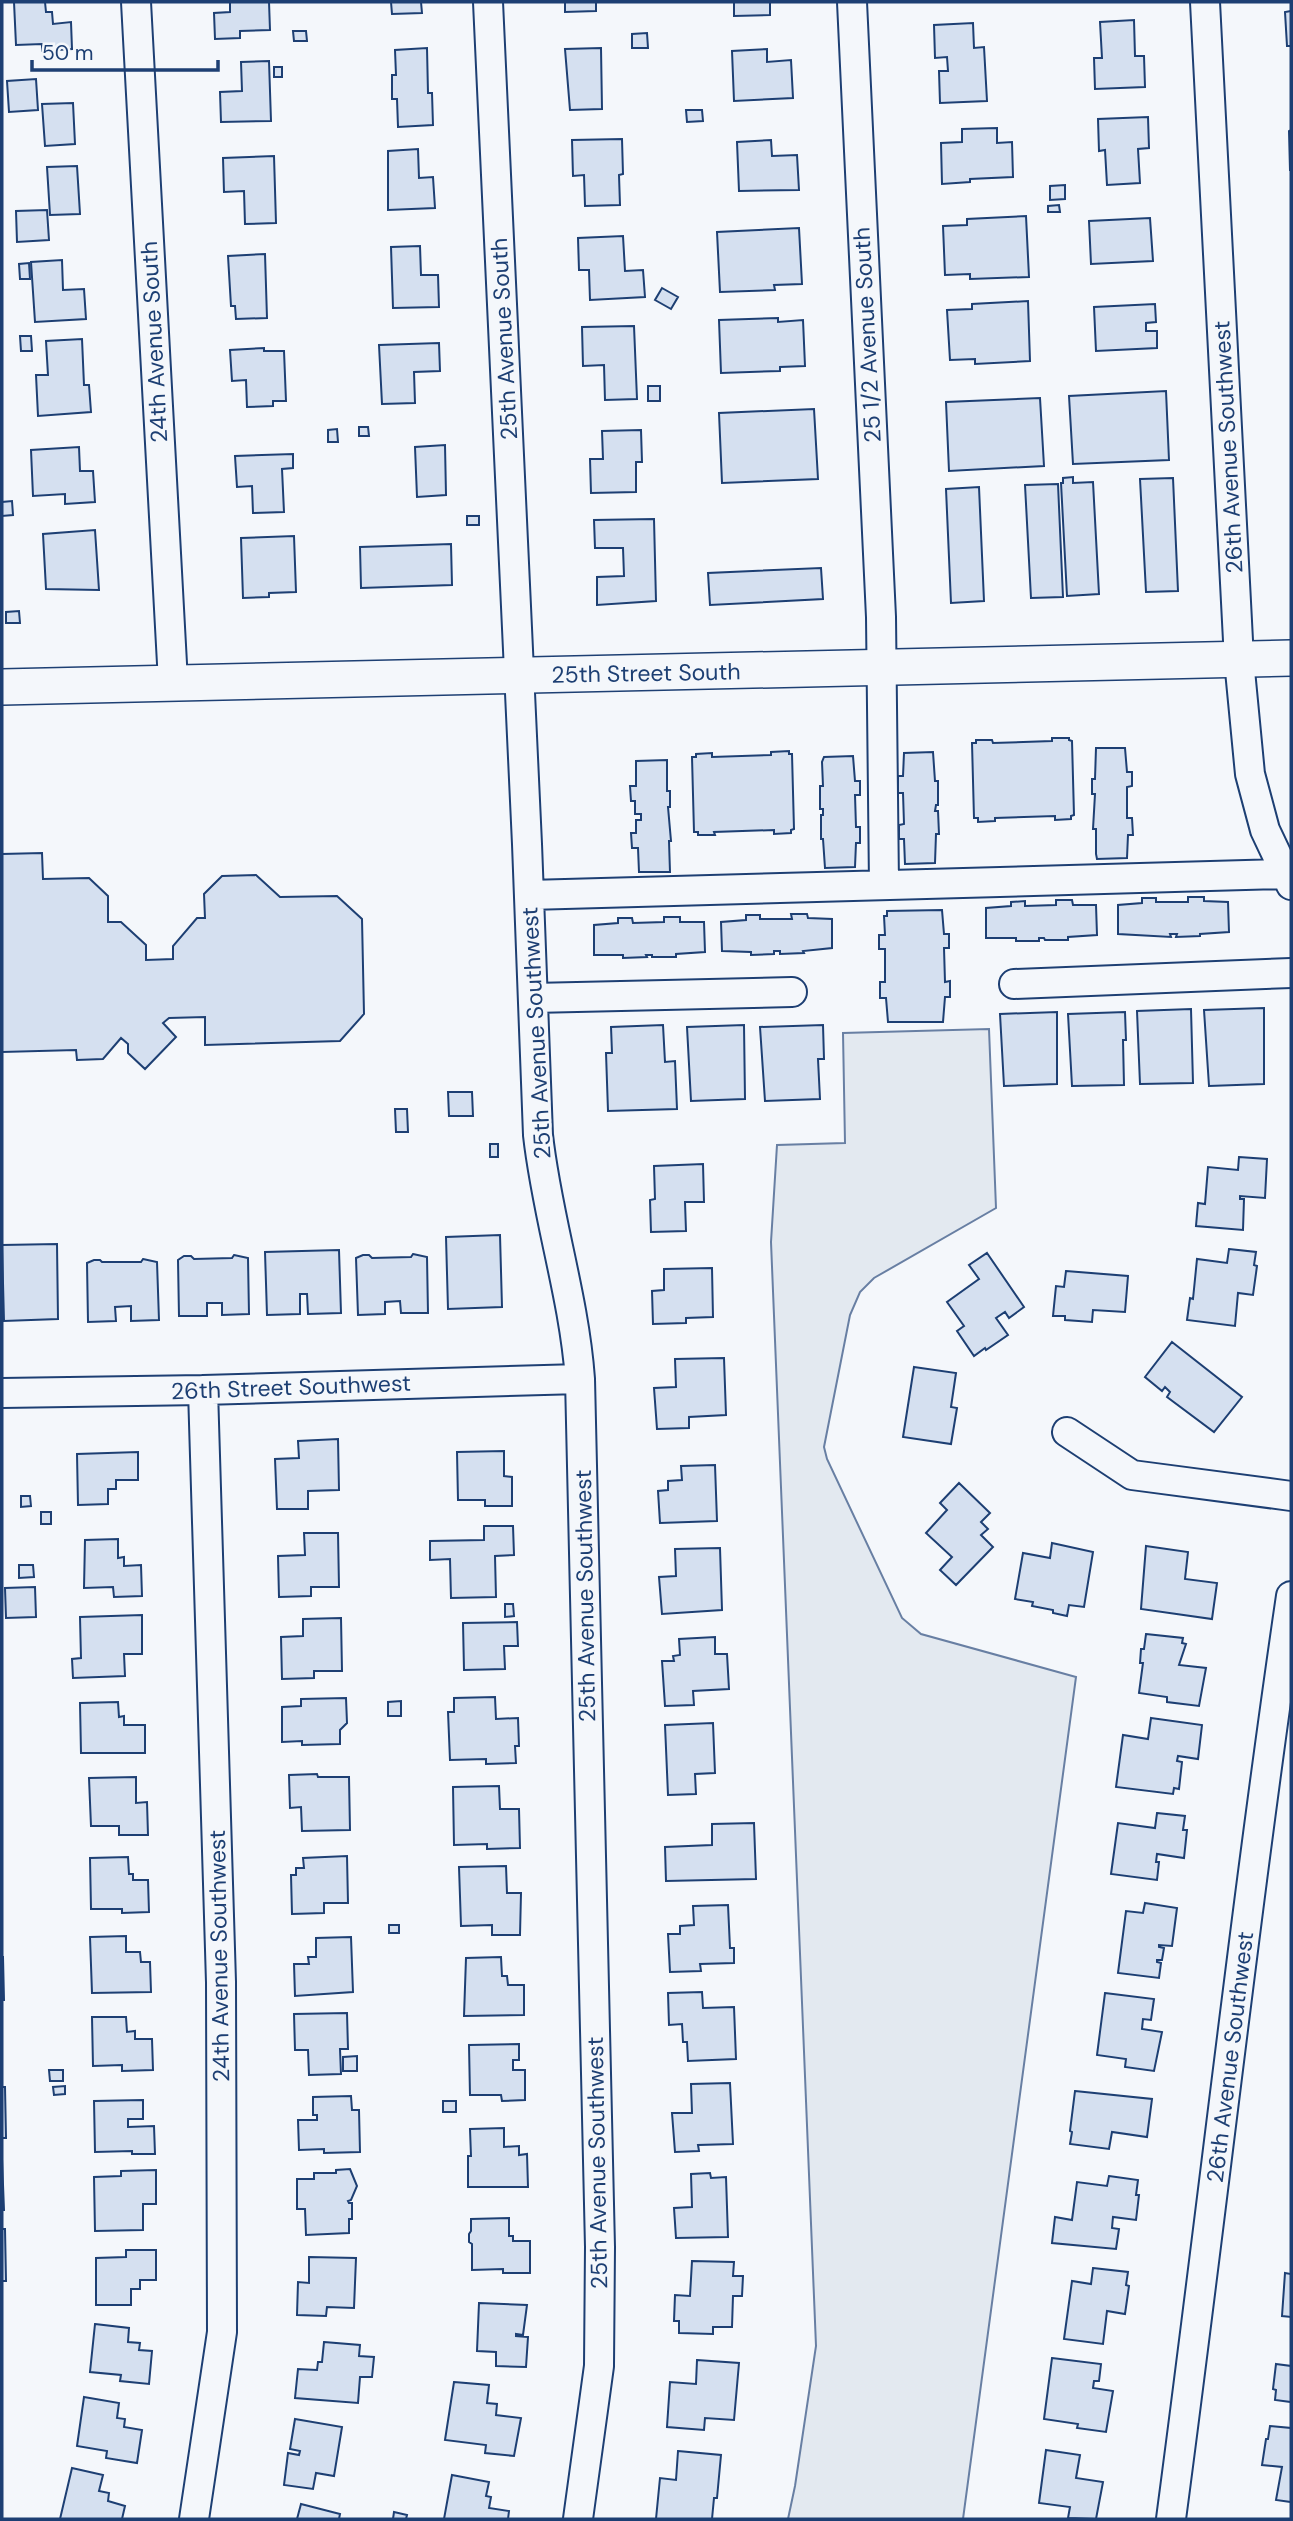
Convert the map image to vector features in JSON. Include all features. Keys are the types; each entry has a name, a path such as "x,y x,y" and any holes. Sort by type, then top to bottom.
{"main road":[{"name":"25th Street South","path":"2,687 1291,658"}],"street":[{"name":"24th Avenue South","path":"136,2 173,682"},
{"name":"25th Avenue South","path":"488,2 519,676"},
{"name":"25 1/2 Avenue South","path":"852,2 881,617 884,885"},
{"name":"26th Avenue Southwest","path":"1205,2 1239,660 1250,774 1265,830 1288,880"},
{"name":"25th Avenue Southwest","path":"519,676 538,1135 543,1180 572,1317 580,1379 600,2287 599,2366 578,2519"},
{"path":"529,895 884,885 1288,880"},
{"path":"1014,984 1291,974"},
{"path":"533,998 792,992"},
{"name":"26th Street Southwest","path":"2,1393 580,1379"},
{"name":"24th Avenue Southwest","path":"194,2519 222,2332 221,1982 203,1390"},
{"path":"1067,1432 1132,1475 1291,1496"},
{"name":"26th Avenue Southwest","path":"1171,2519 1263,1788 1291,1595"}],"shaded area":[{"path":"989,1029 996,1208 874,1278 860,1292 850,1315 824,1447 827,1459 902,1618 921,1634 1076,1677 963,2519 788,2519 816,2346 771,1242 777,1145 845,1143 843,1033"}],"building":[{"path":"14,2 45,2 46,12 52,12 53,24 71,22 72,49 42,51 42,44 16,45"},
{"path":"230,2 269,2 270,30 240,31 240,38 215,39 214,13 230,12"},
{"path":"391,2 421,2 422,13 392,14"},
{"path":"565,2 596,2 596,11 565,12"},
{"path":"734,2 770,2 770,15 734,16"},
{"path":"1291,11 1291,46 1287,46 1285,12"},
{"path":"1134,20 1135,56 1144,56 1145,87 1095,89 1094,58 1102,58 1100,22"},
{"path":"973,23 974,48 984,47 987,101 940,103 939,71 948,71 947,57 935,58 934,25"},
{"path":"293,31 306,31 307,41 294,41"},
{"path":"647,33 648,48 632,48 632,34"},
{"path":"427,48 428,93 432,93 433,125 398,127 397,99 392,99 392,75 396,75 395,50"},
{"path":"601,48 602,109 570,110 565,49"},
{"path":"767,49 767,62 791,60 793,98 734,101 732,51"},
{"path":"269,61 271,121 221,122 220,92 242,91 241,62"},
{"path":"274,67 282,67 282,77 274,77"},
{"path":"36,79 38,110 9,112 7,81"},
{"path":"73,103 75,144 45,146 42,104"},
{"path":"686,110 702,110 703,121 687,122"},
{"path":"1148,117 1149,148 1138,149 1140,183 1107,185 1105,150 1099,151 1098,119"},
{"path":"997,128 997,143 1012,142 1013,177 970,179 970,182 942,184 941,143 962,142 962,129"},
{"path":"1291,130 1291,170 1290,170 1289,131"},
{"path":"622,139 620,205 585,206 584,175 573,176 572,140"},
{"path":"771,140 772,156 797,155 799,190 739,191 737,142"},
{"path":"418,149 419,178 433,177 435,208 388,210 388,151"},
{"path":"274,156 276,223 245,224 244,191 224,192 223,158"},
{"path":"77,166 80,214 50,215 47,167"},
{"path":"1065,185 1065,199 1050,200 1050,186"},
{"path":"1059,205 1060,212 1048,212 1048,206"},
{"path":"47,210 49,240 17,242 16,211"},
{"path":"1026,216 1029,277 970,279 970,274 945,275 943,226 967,225 967,219"},
{"path":"1150,218 1153,261 1091,264 1089,221"},
{"path":"799,228 802,284 774,285 775,290 720,292 717,232"},
{"path":"623,236 625,271 643,270 645,297 590,300 589,270 579,270 578,238"},
{"path":"420,246 421,275 438,275 439,307 393,308 391,247"},
{"path":"265,254 267,318 236,319 235,306 231,306 228,256"},
{"path":"62,260 63,290 84,289 86,319 35,322 31,262"},
{"path":"29,263 30,279 20,279 19,264"},
{"path":"662,288 678,297 671,309 655,300"},
{"path":"1028,301 1030,361 975,364 975,359 950,360 947,310 972,309 972,304"},
{"path":"1155,304 1156,322 1146,323 1146,331 1157,331 1157,348 1096,351 1094,307"},
{"path":"778,318 778,322 803,320 805,366 780,367 780,371 721,373 719,320"},
{"path":"634,326 637,399 605,400 604,365 583,366 582,327"},
{"path":"20,336 31,336 32,351 21,351"},
{"path":"82,339 84,385 89,385 91,412 38,416 36,375 48,375 46,341"},
{"path":"439,343 440,371 414,372 415,403 382,404 379,345"},
{"path":"264,348 264,351 284,351 286,401 273,401 273,406 247,407 246,380 232,381 230,350"},
{"path":"648,386 660,386 660,401 648,401"},
{"path":"1166,391 1169,460 1073,464 1069,396"},
{"path":"1040,398 1044,466 949,471 946,402"},
{"path":"814,409 818,479 722,483 719,413"},
{"path":"359,427 368,427 369,436 359,436"},
{"path":"337,429 338,442 328,442 328,430"},
{"path":"641,430 642,462 636,462 636,492 591,493 590,459 603,459 602,431"},
{"path":"445,445 446,495 417,497 415,447"},
{"path":"79,447 80,471 93,471 95,502 65,504 65,494 33,496 31,450"},
{"path":"293,454 293,468 282,469 284,512 253,513 252,486 237,487 235,456"},
{"path":"1073,477 1073,483 1093,482 1099,594 1067,596 1061,483 1063,478"},
{"path":"1173,478 1178,591 1146,592 1140,479"},
{"path":"1058,484 1063,597 1031,598 1025,485"},
{"path":"979,487 984,601 951,603 946,489"},
{"path":"12,501 13,515 2,516 2,502"},
{"path":"467,516 479,516 479,525 467,525"},
{"path":"654,519 656,601 597,605 597,577 624,576 623,548 595,548 594,520"},
{"path":"95,530 99,590 46,589 43,534"},
{"path":"294,536 296,592 243,598 241,538"},
{"path":"451,544 452,585 361,588 360,547"},
{"path":"821,568 823,599 710,605 708,573"},
{"path":"19,611 20,623 6,623 6,612"},
{"path":"1052,738 1069,738 1072,741 1074,815 1071,819 1055,820 1055,816 995,818 995,821 978,822 978,818 974,818 972,743 976,743 976,740 992,740 993,743 1052,741"},
{"path":"1096,748 1125,748 1127,772 1132,772 1132,786 1127,787 1127,818 1132,818 1133,835 1128,835 1127,858 1097,859 1096,829 1093,829 1095,794 1092,794"},
{"path":"789,751 789,754 792,754 794,829 791,833 774,834 774,830 698,835 698,832 694,832 692,757 696,757 696,754 712,753 712,757 771,755 771,752"},
{"path":"933,752 935,781 938,781 938,805 935,811 938,811 939,834 936,834 935,863 905,864 904,839 899,839 899,825 904,824 903,793 898,793 898,776 903,776 904,753"},
{"path":"853,756 855,781 860,781 860,795 855,795 856,827 860,827 860,843 856,843 855,867 825,868 821,839 823,809 820,809 822,762 824,757"},
{"path":"667,760 667,791 670,791 670,872 639,872 638,848 632,848 631,833 636,833 636,820 641,820 641,814 635,814 635,801 631,801 630,786 636,786 636,761"},
{"path":"42,853 43,879 89,878 108,896 108,922 121,922 146,945 146,960 173,959 173,946 197,918 205,918 204,894 222,876 256,875 280,897 337,896 362,919 364,1014 340,1041 205,1045 205,1017 169,1018 163,1023 176,1037 145,1069 128,1053 128,1044 121,1038 103,1059 77,1060 76,1050 2,1052 2,854"},
{"path":"1188,897 1228,902 1229,932 1176,937 1177,934 1170,934 1171,937 1118,934 1118,905 1142,903 1142,898 1156,898 1156,902 1188,902"},
{"path":"1056,900 1072,900 1073,905 1096,905 1097,935 1068,937 1068,940 1039,938 1039,941 986,938 986,908 1011,906 1011,902 1025,901 1025,906 1056,905"},
{"path":"942,910 944,934 949,934 949,948 944,948 945,982 950,981 950,997 945,997 943,1022 888,1022 886,998 880,998 880,982 885,982 885,949 879,949 879,935 885,935 884,916 887,916 887,911"},
{"path":"791,914 832,919 832,948 803,951 804,953 780,954 780,951 774,951 774,954 751,955 751,952 722,951 721,922 746,920 746,915 760,915 760,919 792,919"},
{"path":"664,917 680,917 680,922 704,922 705,952 676,954 676,957 646,955 647,957 623,958 623,955 594,955 594,925 618,923 618,918 632,918 633,923 664,922"},
{"path":"1264,1008 1264,1084 1209,1086 1204,1010"},
{"path":"1191,1009 1193,1083 1140,1084 1137,1011"},
{"path":"1057,1012 1057,1084 1004,1086 1000,1014"},
{"path":"1125,1012 1124,1085 1072,1086 1068,1014"},
{"path":"663,1025 665,1062 675,1061 677,1109 608,1111 606,1053 612,1053 611,1027"},
{"path":"744,1025 745,1099 691,1101 687,1027"},
{"path":"823,1025 824,1059 818,1059 820,1099 765,1101 760,1027"},
{"path":"448,1092 472,1092 473,1116 449,1116"},
{"path":"395,1109 407,1109 408,1132 396,1132"},
{"path":"490,1144 498,1144 498,1157 490,1157"},
{"path":"1239,1157 1267,1159 1265,1198 1240,1196 1240,1199 1244,1199 1243,1230 1196,1226 1198,1203 1205,1204 1208,1167 1238,1170"},
{"path":"703,1164 704,1202 685,1202 686,1231 651,1232 650,1200 655,1199 654,1166"},
{"path":"500,1235 502,1307 448,1309 446,1237"},
{"path":"57,1244 58,1319 4,1321 2,1245"},
{"path":"1229,1249 1256,1252 1253,1295 1238,1293 1235,1326 1187,1320 1190,1298 1193,1299 1197,1259 1227,1263"},
{"path":"339,1250 341,1313 308,1314 307,1294 300,1294 300,1314 267,1315 265,1252"},
{"path":"987,1253 1024,1307 1009,1318 1005,1312 996,1318 1008,1335 974,1356 957,1331 964,1326 947,1302 979,1279 969,1265"},
{"path":"413,1254 427,1257 428,1313 401,1313 400,1301 385,1302 385,1314 358,1315 356,1258 363,1255 372,1258 411,1257"},
{"path":"234,1255 248,1258 249,1314 222,1315 222,1303 207,1303 207,1316 179,1316 178,1260 184,1256 194,1259 232,1258"},
{"path":"143,1259 157,1262 159,1320 131,1321 131,1306 115,1307 116,1321 88,1322 87,1263 94,1260 141,1262"},
{"path":"712,1268 713,1317 686,1318 686,1323 653,1324 652,1291 664,1290 664,1269"},
{"path":"1066,1271 1128,1276 1125,1312 1093,1310 1092,1322 1065,1320 1065,1316 1053,1316 1056,1286 1064,1287"},
{"path":"1172,1342 1242,1397 1214,1432 1167,1397 1170,1392 1165,1387 1162,1391 1145,1377"},
{"path":"724,1358 726,1415 689,1417 689,1428 657,1429 654,1388 676,1387 675,1359"},
{"path":"914,1367 956,1373 951,1407 957,1408 951,1444 903,1437"},
{"path":"338,1439 339,1490 308,1491 308,1509 277,1509 275,1459 299,1458 298,1441"},
{"path":"504,1451 504,1476 512,1477 512,1506 485,1506 485,1500 458,1500 457,1452"},
{"path":"138,1452 138,1480 116,1480 116,1489 108,1489 108,1504 78,1505 77,1454"},
{"path":"715,1465 717,1521 660,1523 658,1491 668,1490 668,1481 682,1480 681,1466"},
{"path":"959,1483 990,1513 981,1522 988,1529 981,1535 993,1547 956,1585 940,1570 952,1557 926,1533 947,1510 940,1503"},
{"path":"21,1496 30,1496 31,1506 21,1507"},
{"path":"41,1512 51,1512 51,1524 41,1524"},
{"path":"484,1526 513,1526 514,1555 495,1556 496,1597 451,1598 450,1559 430,1560 430,1541 484,1540"},
{"path":"304,1533 338,1533 339,1587 311,1587 311,1596 279,1597 278,1556 305,1555"},
{"path":"118,1539 118,1558 124,1557 124,1566 141,1565 142,1596 114,1597 113,1587 84,1588 85,1540"},
{"path":"1052,1543 1093,1552 1084,1607 1069,1605 1067,1616 1032,1606 1033,1602 1015,1599 1023,1553 1050,1558"},
{"path":"1146,1546 1188,1552 1185,1579 1217,1583 1212,1619 1141,1609"},
{"path":"720,1548 722,1610 662,1614 659,1577 676,1576 675,1549"},
{"path":"19,1565 33,1565 34,1577 19,1578"},
{"path":"35,1587 36,1617 6,1618 5,1588"},
{"path":"505,1604 513,1604 514,1616 505,1617"},
{"path":"142,1615 142,1654 124,1654 125,1676 73,1678 72,1659 81,1658 80,1617"},
{"path":"341,1618 342,1671 314,1671 314,1678 282,1679 281,1637 303,1636 303,1619"},
{"path":"517,1622 518,1646 504,1646 505,1669 464,1670 463,1623"},
{"path":"1146,1634 1183,1638 1182,1643 1186,1644 1179,1665 1206,1668 1199,1706 1167,1702 1167,1697 1139,1693 1143,1663 1140,1663 1141,1649 1144,1649"},
{"path":"715,1637 715,1654 727,1654 729,1689 693,1691 694,1705 665,1706 662,1661 674,1661 673,1656 680,1655 679,1639"},
{"path":"495,1697 496,1719 518,1718 519,1746 515,1746 516,1763 486,1764 486,1759 450,1760 448,1712 454,1712 454,1698"},
{"path":"346,1698 347,1723 340,1730 340,1744 302,1745 302,1741 282,1742 282,1707 301,1706 301,1699"},
{"path":"401,1701 401,1716 388,1716 388,1702"},
{"path":"118,1702 119,1717 124,1716 124,1725 145,1725 145,1753 81,1753 80,1703"},
{"path":"1151,1718 1202,1725 1198,1759 1178,1756 1177,1761 1182,1762 1179,1789 1174,1788 1173,1794 1116,1787 1123,1735 1148,1739"},
{"path":"713,1723 715,1773 695,1774 696,1794 668,1795 665,1725"},
{"path":"317,1774 318,1777 349,1777 350,1830 302,1831 301,1807 290,1808 289,1775"},
{"path":"136,1777 136,1803 147,1802 148,1835 119,1835 119,1826 91,1826 89,1778"},
{"path":"499,1786 500,1809 519,1809 520,1848 487,1849 487,1844 454,1845 453,1787"},
{"path":"1157,1813 1185,1816 1183,1830 1187,1830 1184,1858 1157,1854 1157,1880 1111,1874 1118,1823 1155,1828"},
{"path":"754,1823 756,1879 666,1881 665,1847 712,1845 712,1824"},
{"path":"347,1856 348,1903 324,1903 324,1913 292,1914 291,1875 296,1875 296,1868 304,1868 303,1858"},
{"path":"128,1857 129,1874 133,1874 133,1880 148,1880 149,1912 122,1913 122,1909 91,1909 90,1858"},
{"path":"506,1866 507,1893 521,1893 520,1935 492,1935 492,1925 461,1926 459,1867"},
{"path":"1145,1903 1177,1908 1172,1946 1159,1945 1164,1948 1162,1960 1157,1960 1161,1963 1159,1978 1118,1973 1126,1911 1143,1913"},
{"path":"728,1905 730,1948 734,1948 734,1963 700,1964 701,1971 670,1972 668,1934 680,1934 680,1926 694,1925 693,1906"},
{"path":"389,1925 399,1925 399,1933 389,1933"},
{"path":"126,1936 126,1952 140,1952 141,1962 150,1962 151,1992 92,1993 90,1937"},
{"path":"351,1937 353,1992 295,1996 294,1964 309,1964 308,1957 316,1957 316,1938"},
{"path":"2,1957 4,2000 2,2000"},
{"path":"501,1957 502,1976 507,1976 508,1985 524,1985 524,2015 464,2016 466,1958"},
{"path":"702,1992 703,2008 734,2007 736,2059 688,2061 682,2024 669,2025 668,1993"},
{"path":"1105,1993 1154,1999 1151,2020 1143,2019 1142,2029 1162,2032 1154,2071 1125,2067 1126,2059 1097,2055"},
{"path":"347,2013 348,2049 340,2049 341,2074 309,2075 308,2050 295,2050 294,2014"},
{"path":"92,2017 126,2017 127,2032 135,2031 135,2039 152,2039 153,2070 122,2071 122,2065 93,2066"},
{"path":"519,2044 519,2060 513,2060 513,2070 525,2070 525,2100 502,2101 501,2095 470,2095 469,2045"},
{"path":"357,2056 357,2071 343,2071 343,2057"},
{"path":"49,2070 63,2070 63,2081 50,2081"},
{"path":"730,2083 733,2144 698,2145 699,2151 675,2152 672,2113 692,2113 691,2084"},
{"path":"65,2086 65,2094 54,2095 53,2087"},
{"path":"2,2087 5,2087 6,2138 2,2138"},
{"path":"1075,2091 1152,2099 1147,2137 1112,2132 1109,2149 1070,2144"},
{"path":"351,2096 352,2110 359,2110 360,2152 324,2153 324,2149 299,2150 298,2120 317,2120 317,2115 313,2115 313,2097"},
{"path":"143,2100 143,2119 128,2119 128,2127 154,2126 155,2154 132,2154 132,2151 95,2152 94,2101"},
{"path":"443,2101 456,2101 456,2112 443,2112"},
{"path":"504,2128 504,2147 519,2146 519,2155 527,2154 528,2187 468,2187 470,2129"},
{"path":"2,2159 4,2210 2,2210"},
{"path":"350,2169 357,2186 348,2201 352,2203 349,2233 306,2235 305,2209 297,2209 297,2179 314,2179 314,2173 336,2173 336,2170"},
{"path":"156,2170 156,2204 143,2204 143,2230 95,2231 94,2177 121,2176 121,2171"},
{"path":"710,2173 711,2178 726,2177 728,2237 676,2238 674,2208 692,2207 691,2174"},
{"path":"1109,2176 1138,2180 1136,2220 1113,2217 1112,2228 1119,2229 1116,2249 1052,2243 1055,2217 1072,2220 1077,2182 1107,2186"},
{"path":"509,2218 509,2236 513,2236 513,2241 530,2241 530,2273 503,2273 503,2269 472,2270 472,2244 469,2242 471,2219"},
{"path":"2,2229 5,2229 6,2281 2,2281"},
{"path":"126,2250 156,2250 156,2280 140,2280 140,2289 131,2289 131,2305 96,2305 96,2258 126,2257"},
{"path":"309,2257 356,2258 354,2308 327,2307 326,2316 297,2315 298,2282 309,2283"},
{"path":"692,2261 734,2262 733,2276 743,2276 742,2296 733,2296 732,2327 713,2327 713,2334 679,2333 679,2321 674,2321 675,2295 690,2296"},
{"path":"1093,2268 1128,2272 1125,2314 1107,2311 1103,2344 1064,2339 1072,2281 1091,2284"},
{"path":"1285,2273 1291,2274 1291,2317 1282,2316"},
{"path":"479,2303 527,2305 523,2335 516,2334 528,2337 526,2367 496,2366 496,2352 477,2351"},
{"path":"95,2324 129,2328 128,2342 140,2343 139,2350 152,2351 149,2384 120,2381 121,2375 90,2372"},
{"path":"324,2342 360,2345 359,2356 374,2357 372,2377 360,2377 358,2403 295,2398 298,2369 317,2370 318,2362 322,2362"},
{"path":"1052,2358 1101,2364 1099,2381 1094,2381 1093,2388 1113,2391 1106,2432 1044,2419"},
{"path":"697,2360 739,2363 734,2420 705,2418 704,2430 667,2427 670,2382 696,2384"},
{"path":"1276,2364 1291,2366 1291,2402 1275,2400 1276,2390 1273,2389"},
{"path":"454,2382 489,2385 487,2403 497,2404 496,2415 521,2418 514,2456 485,2453 486,2445 445,2440"},
{"path":"84,2397 119,2403 117,2418 125,2419 124,2427 142,2430 137,2463 106,2458 107,2451 77,2446"},
{"path":"295,2419 342,2427 334,2476 316,2473 313,2489 284,2485 288,2453 299,2455 300,2451 290,2449"},
{"path":"1270,2426 1291,2428 1291,2502 1276,2500 1282,2467 1262,2465"},
{"path":"1046,2450 1080,2455 1076,2478 1103,2482 1096,2519 1068,2518 1070,2507 1039,2503"},
{"path":"678,2451 721,2455 712,2519 656,2519 660,2478 676,2480"},
{"path":"72,2468 103,2475 99,2491 109,2493 108,2501 125,2506 122,2519 60,2519"},
{"path":"452,2475 489,2482 486,2496 491,2497 489,2508 509,2511 508,2519 444,2519"},
{"path":"301,2504 340,2514 339,2519 297,2519"},
{"path":"394,2512 407,2515 406,2519 393,2519"}]}
